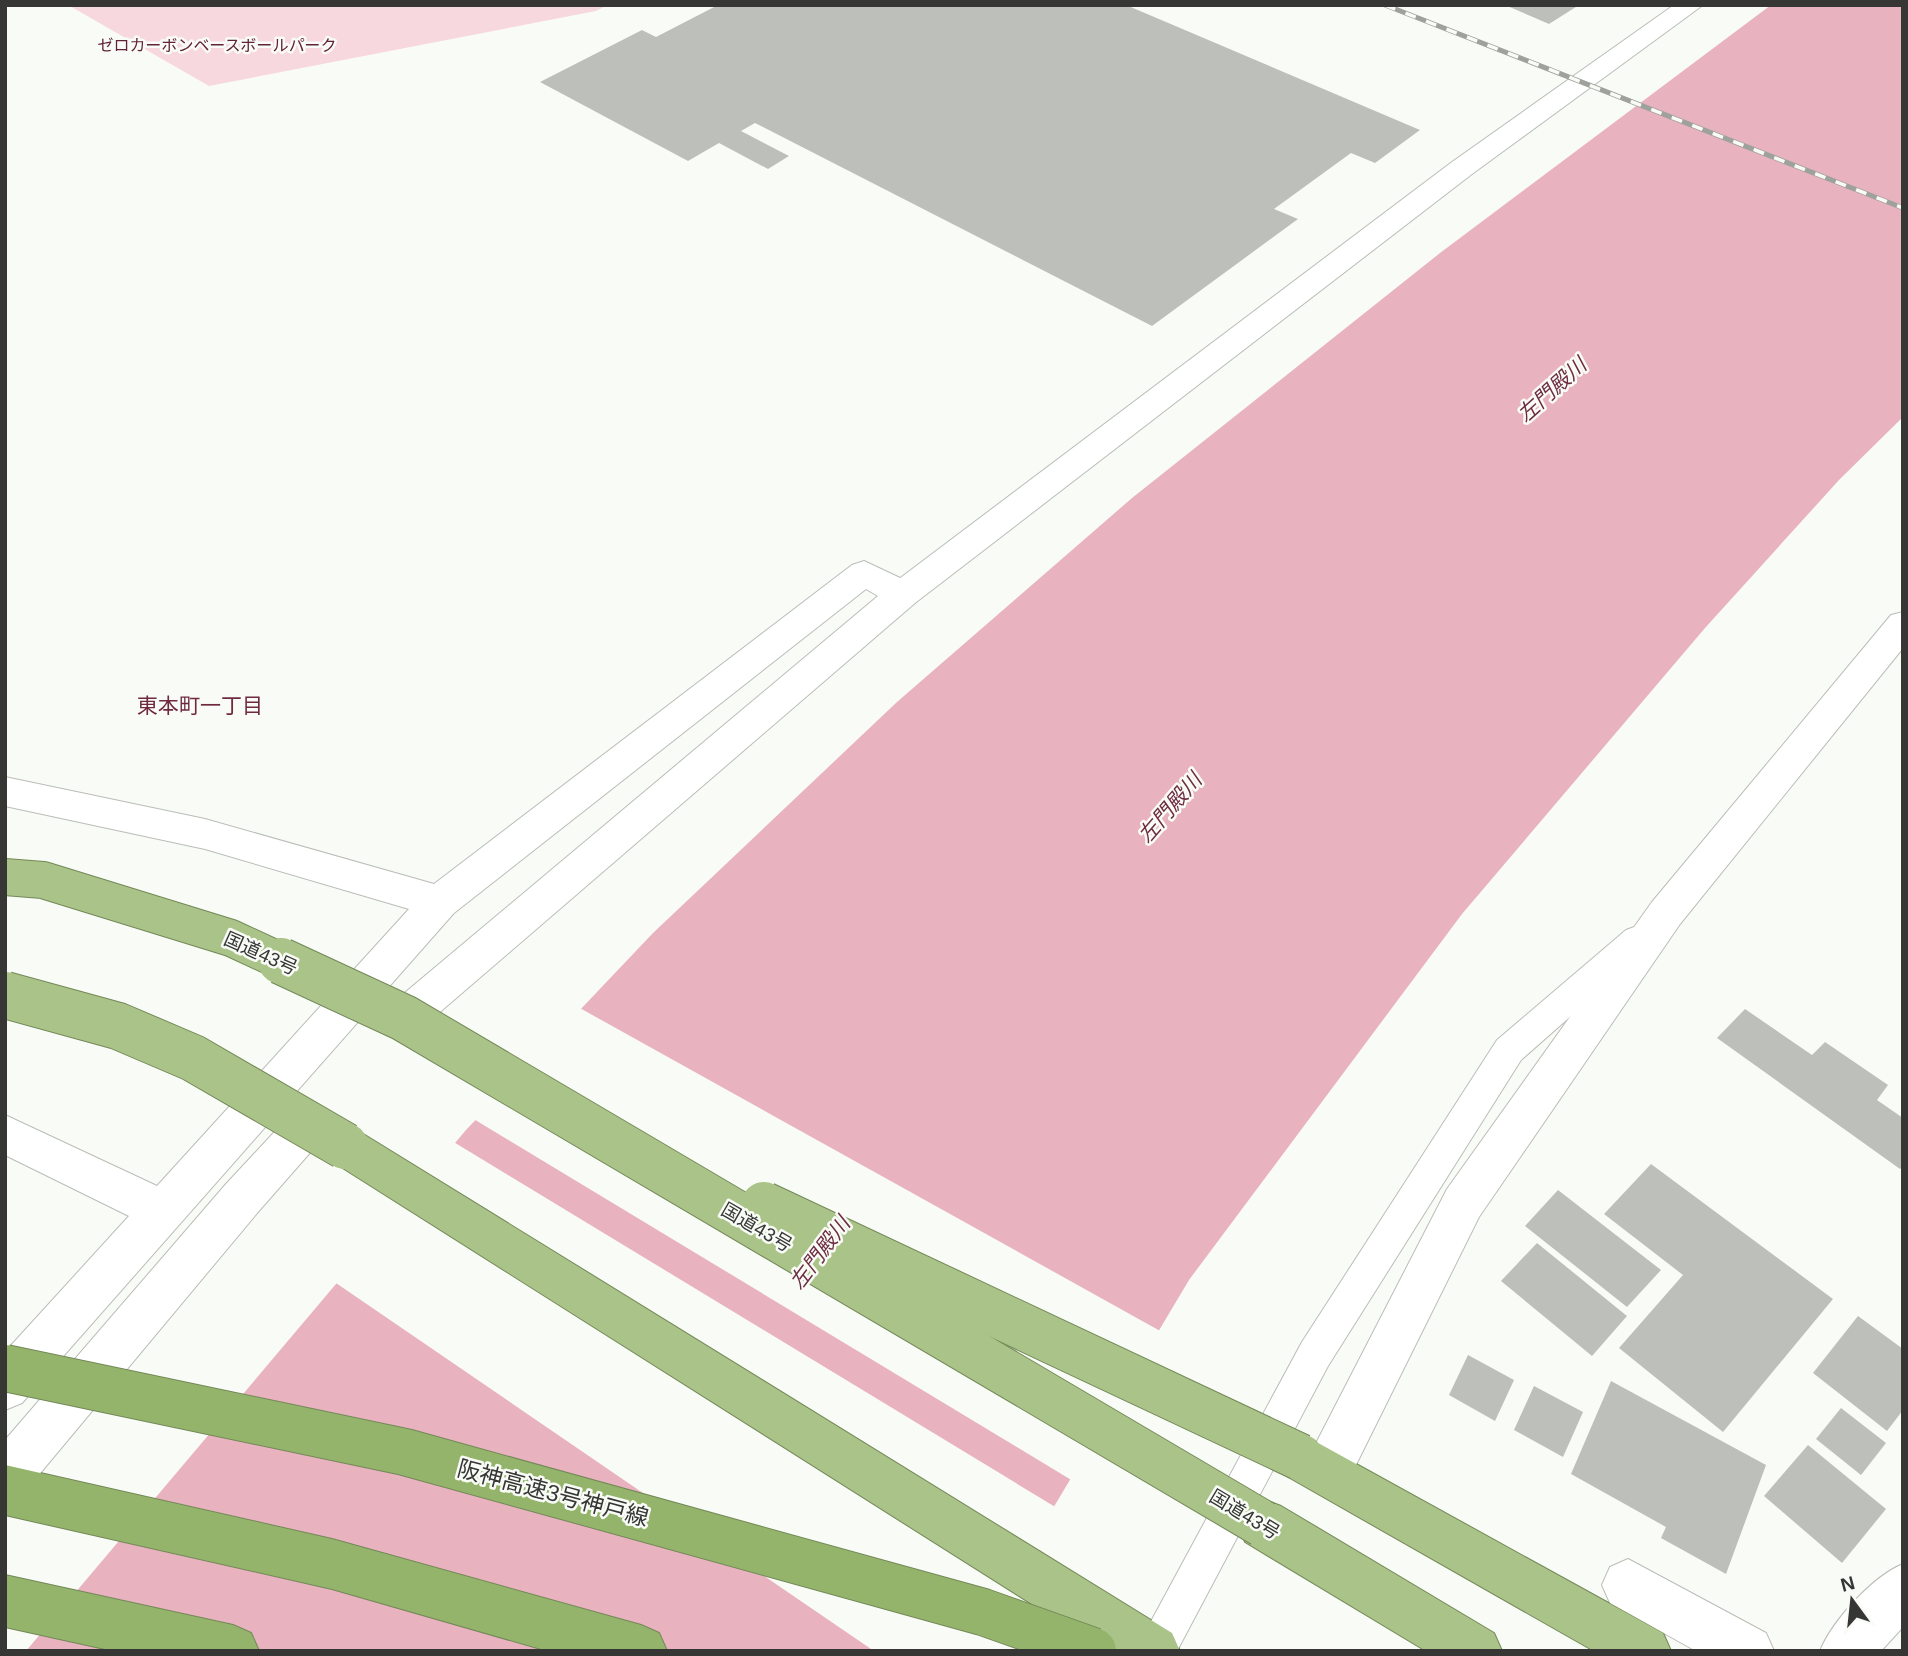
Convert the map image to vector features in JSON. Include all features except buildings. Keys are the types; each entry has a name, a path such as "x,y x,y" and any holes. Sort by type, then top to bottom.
{"highway":[{"name":"国道43号","path":"5,877 43,880 231,938 404,1018 1476,1651"},
{"path":"5,995 118,1026 192,1059 357,1153 1154,1651"},
{"path":"550,1105 1314,1463 1645,1651"},
{"name":"阪神高速3号神戸線","path":"5,1368 405,1452 983,1612 1093,1651"},
{"path":"5,1490 332,1564 641,1651"},
{"path":"900,1490 1109,1651"},
{"path":"5,1601 233,1651"}],"street":[{"path":"404,1018 903,594 1462,168 1691,5"},
{"path":"5,1387 440,902 864,573 903,594"},
{"path":"1314,1463 1463,1203 1666,913 1903,624"},
{"path":"5,791 205,834 440,902"},
{"path":"5,1478 242,1198 307,1126"},
{"path":"5,1134 164,1211"},
{"path":"1628,1585 1748,1651"},
{"path":"1846,1651 1903,1589"}],"lane":[{"path":"1154,1651 1315,1353 1509,1050 1666,913"}],"green space":[{"name":"ゼロカーボンベースボールパーク","path":"68,5 608,5 596,11 209,86"}],"water":[{"name":"左門殿川","path":"1771,5 1903,5 1903,417 1839,480 1705,628 1462,914 1189,1280 968,1651 26,1651 466,1130 653,933 897,702 1132,498 1440,253"}],"pier":[{"path":"578,1007 1162,1332 1073,1481 472,1118"},
{"path":"452,1141 1057,1508 972,1651 874,1651 333,1281"}],"railway":[{"path":"1385,5 1903,208"}],"district":[{"name":"東本町一丁目","path":"200,706"}]}
